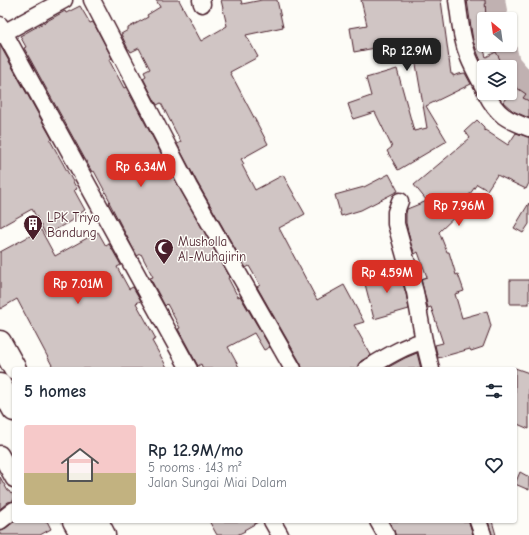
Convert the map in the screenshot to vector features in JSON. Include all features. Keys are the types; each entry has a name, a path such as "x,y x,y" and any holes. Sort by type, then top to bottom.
{"highway":[{"path":"0,342 14,367"},
{"path":"75,523 82,535"},
{"path":"98,523 104,535"}],"street":[{"path":"64,0 1,31 188,367"},
{"path":"92,0 189,187 292,367"},
{"path":"457,0 462,34 469,58 477,74"},
{"path":"490,100 506,118 529,128"},
{"path":"400,201 396,212 396,224 415,292 430,367"},
{"path":"369,367 404,347 424,341"},
{"path":"0,454 12,476"},
{"path":"0,521 12,512"},
{"path":"273,523 280,535"},
{"path":"379,523 386,535"},
{"path":"479,523 483,535"}],"building":[{"path":"156,0 179,0 201,41 227,26 221,0 241,0 242,4 262,0 277,0 283,27 246,35 258,57 230,72 268,144 241,159 244,164 242,165 255,190 283,175 305,214 279,228 317,300 344,285 364,322 354,325 371,355 361,361 358,367 302,367 257,287 260,285 249,266 246,268 197,182 177,144 181,142 161,103 157,105 143,78 146,76 144,72 150,69 139,48 131,52 121,34 128,30 128,28 148,17 147,15 160,7"},
{"path":"361,0 441,0 451,74 453,74 453,76 465,73 471,84 426,106 447,141 398,170 387,151 392,147 375,112 353,119 348,104 371,96 366,78 397,69 414,131 427,128 412,41 354,52 350,28 367,25"},
{"path":"467,0 485,0 486,12 477,12 477,51 473,41"},
{"path":"80,6 90,23 93,22 112,58 109,60 124,88 126,87 181,191 230,277 228,278 238,297 240,296 270,347 264,350 254,333 228,347 239,367 202,367 201,364 198,366 178,329 180,328 167,304 165,306 150,278 153,277 141,254 137,256 94,171 92,172 24,48 26,47 20,36 65,11 66,13"},
{"path":"0,45 52,139 50,140 77,189 74,190 85,210 76,216 76,218 46,235 32,209 0,227"},
{"path":"477,52 485,52 486,57 496,52 500,60 481,60"},
{"path":"517,88 526,94 523,98 529,101 529,118 513,111 503,102 504,100 517,100"},
{"path":"477,120 484,127 484,131 485,130 508,145 516,133 529,137 529,183 526,189 497,175 487,190 477,184 460,208 462,210 439,232 447,252 449,252 456,275 458,274 464,291 455,294 462,318 487,311 491,326 483,347 438,358 435,345 443,343 431,307 428,308 421,279 427,277 418,252 415,254 411,244 406,223 406,214 407,209 427,201 414,185 470,138 465,131"},
{"path":"389,174 398,191 361,210 341,216 335,195 364,187"},
{"path":"529,203 529,224 523,233 514,228"},
{"path":"41,230 55,256 98,232 106,246 109,244 121,265 117,267 129,289 133,287 141,301 136,303 156,339 152,341 167,367 53,367 17,299 0,309 0,252"},
{"path":"399,270 409,309 374,319 364,280"},
{"path":"510,280 529,280 529,304 510,304"},
{"path":"417,353 420,367 389,367"},
{"path":"517,369 529,373 529,429 517,424"},
{"path":"520,472 529,477 529,490 517,485 517,479"},
{"path":"0,477 8,491 12,493 12,501 8,502 0,509"},
{"path":"12,523 48,523 51,529 40,535 0,535 0,530 6,528"},
{"path":"210,523 256,523 237,535 217,535"},
{"path":"390,523 470,523 473,535 395,535"},
{"path":"489,523 493,523 496,535 492,535"}],"waterway":[{"path":"493,0 495,12"},
{"path":"505,52 508,64 529,88"}],"place":[{"name":"LPK Triyo Bandung","path":"33,241"},
{"name":"Musholla Al-Muhajirin","path":"164,265"}]}
